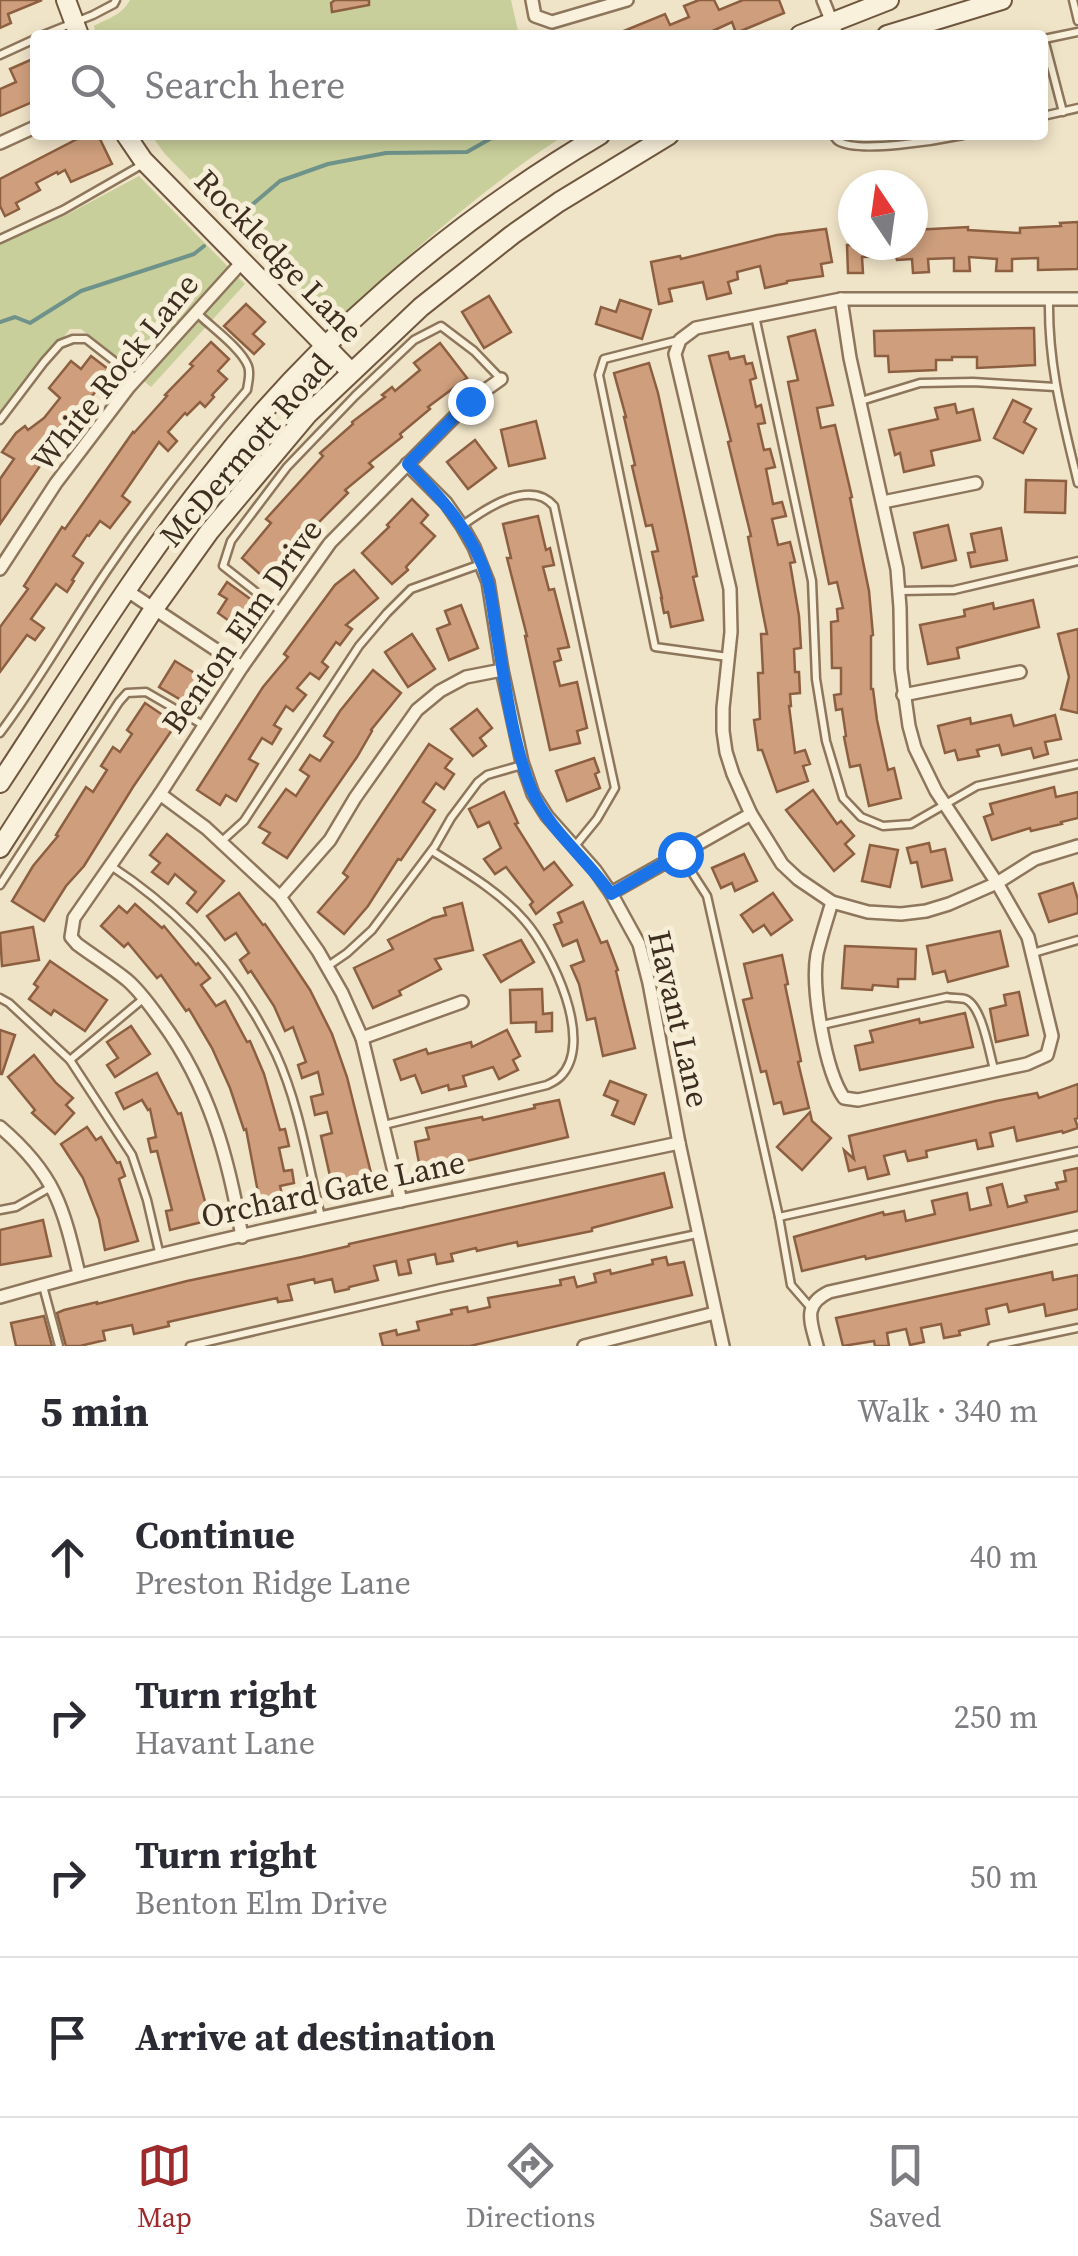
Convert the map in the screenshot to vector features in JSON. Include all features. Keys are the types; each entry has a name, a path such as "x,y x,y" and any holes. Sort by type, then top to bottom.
{"main road":[{"path":"66,0 76,28"},
{"path":"835,29 889,0"},
{"path":"903,30 1002,0"},
{"name":"Rockledge Lane","path":"130,140 178,196 350,372"},
{"name":"McDermott Road","path":"0,783 126,590 211,473 278,394 390,288 484,211 592,140"},
{"name":"McDermott Road","path":"0,848 153,610 209,532 308,414 420,307 512,235 660,140"}],"street":[{"path":"532,0 535,16 552,22 627,0"},
{"path":"824,0 835,29"},
{"path":"0,143 30,128"},
{"name":"White Rock Lane","path":"0,569 56,483 136,378 196,312 236,256"},
{"path":"832,902 817,955 816,1000 833,1077 844,1098 858,1100 1028,1064 1047,1055 1052,1036 1028,937 945,804 908,726 897,569 850,358 841,299"},
{"path":"1078,299 841,299 696,328 676,346 676,362 730,589 724,742 751,814 782,864 832,902 868,912 901,914 949,904 997,884 1035,859 1078,846"},
{"name":"Benton Elm Drive","path":"144,998 127,980 77,944 71,937 74,918 330,543 470,401 501,379"},
{"name":"Havant Lane","path":"408,464 446,503 462,526 488,582 502,670 533,794 547,816 595,870 638,944 723,1346"},
{"path":"883,502 976,482"},
{"path":"126,590 242,667"},
{"path":"280,898 330,840 354,798 417,710 440,690 466,677 502,670"},
{"path":"904,695 1020,672"},
{"path":"160,794 206,828 280,898 327,966 362,1038 401,1202"},
{"path":"611,894 751,814"},
{"path":"144,998 174,1039 203,1091 224,1152 242,1237"},
{"path":"362,1038 462,1002"},
{"path":"0,1127 35,1160 52,1186 79,1274"},
{"name":"Orchard Gate Lane","path":"0,1297 79,1274 242,1237 679,1144"},
{"path":"817,1346 810,1315 814,1304 829,1292 1078,1237"},
{"path":"584,1346 715,1313"}],"lane":[{"path":"76,28 116,0"},
{"path":"1073,0 1078,22"},
{"path":"1048,38 1078,32"},
{"path":"0,55 30,41"},
{"path":"1048,54 1063,112"},
{"path":"1048,115 1078,108"},
{"path":"837,140 858,146 940,140"},
{"path":"0,239 62,210 146,162"},
{"path":"1049,299 1055,387 1078,483"},
{"path":"0,733 110,566 186,461 246,390 248,365 196,312"},
{"path":"754,315 812,581 816,679 826,741 843,798 861,817 883,826 912,824 977,786 1078,764"},
{"path":"280,612 223,566 230,542 287,467 354,396 414,340 441,326 474,351 501,379"},
{"path":"0,420 60,344 73,339 86,339 136,378"},
{"path":"680,340 604,360 599,376 655,647 728,657"},
{"path":"860,401 920,383 1055,387"},
{"path":"462,526 485,509 515,497 534,494 548,498 554,506 615,788 574,847"},
{"path":"899,591 954,590 1078,561"},
{"path":"221,842 244,821 359,646 387,613 411,589 481,564"},
{"path":"0,885 127,693 146,692 204,726"},
{"path":"327,966 347,954 372,930 478,782 523,764"},
{"path":"384,1125 546,1085 561,1077 572,1055 565,996 542,945 508,904 432,851"},
{"path":"680,854 707,896 791,1285 814,1304"},
{"path":"110,866 156,897 194,932 248,1003 277,1056 322,1219"},
{"path":"1033,952 1078,940"},
{"path":"0,998 70,1060 132,1155 160,1256"},
{"path":"70,1060 144,998"},
{"path":"822,1025 964,998 980,1019 994,1070"},
{"path":"779,1216 1078,1151"},
{"path":"0,1210 16,1207 52,1186"},
{"path":"190,1346 698,1234"},
{"path":"42,1285 58,1346"},
{"path":"992,1346 1078,1328"}],"green space":[{"path":"130,0 511,0 518,30 95,30 94,26"},
{"path":"155,140 558,140 474,201 332,324"},
{"path":"139,176 245,284 151,387 81,329 70,329 0,420 0,244"}],"building":[{"path":"0,0 42,0 8,14 11,23 0,28"},
{"path":"369,0 369,5 332,12 331,3"},
{"path":"714,0 719,10 743,0 779,0 784,13 743,30 735,30 732,22 715,30 626,30 665,14 670,25 689,17 684,6"},
{"path":"30,60 30,103 0,116 0,89 16,82 10,69"},
{"path":"75,140 100,140 112,164 71,182 65,170 57,172 36,183 40,190 16,203 19,209 5,216 0,206 0,179"},
{"path":"1078,222 1078,269 1038,270 1038,258 1012,259 1012,271 996,271 997,259 969,257 970,271 954,271 954,258 928,259 928,229 968,227 1020,233 1020,228 1061,226 1060,223"},
{"path":"826,229 832,262 821,264 823,276 765,288 760,266 737,272 738,279 728,282 731,293 707,299 703,282 669,289 672,301 659,304 651,262 680,256 681,259 777,235"},
{"path":"928,259 929,272 913,273 912,260"},
{"path":"848,260 862,260 863,273 848,273"},
{"path":"489,296 511,332 484,348 462,312"},
{"path":"620,300 651,310 642,339 596,324 601,307 616,312"},
{"path":"246,304 265,322 253,334 264,344 254,354 224,326"},
{"path":"1034,328 1035,365 977,368 977,357 952,357 936,360 936,370 889,372 888,356 875,356 874,331"},
{"path":"815,330 833,405 817,408 821,428 835,425 852,497 869,591 873,635 871,689 888,770 894,768 901,798 869,806 860,765 850,767 842,709 836,710 834,695 841,694 841,668 832,668 831,622 838,621 837,609 843,608 837,582 829,584 788,382 798,380 788,337"},
{"path":"211,342 229,359 218,371 227,379 205,407 200,402 168,432 177,441 168,451 159,442 122,496 130,502 110,528 100,521 73,556 83,563 67,592 56,584 31,619 44,628 35,640 27,635 0,672 0,627 28,589 24,586 62,527 65,529 133,432"},
{"path":"440,343 467,378 428,407 400,434 402,437 369,463 373,467 345,490 348,493 270,583 242,558 271,523 266,519 323,456 320,453 385,397 382,395 392,387 395,391 420,370 414,363"},
{"path":"728,352 730,359 744,356 746,364 752,363 756,378 750,380 756,407 761,405 765,423 758,424 764,450 770,449 775,467 766,469 773,504 782,502 786,516 772,519 778,545 790,542 795,562 790,563 799,616 801,648 794,649 800,693 790,694 789,706 795,753 805,750 810,764 803,766 808,781 777,792 762,750 758,750 754,720 760,719 761,634 767,634 748,537 751,536 709,356"},
{"path":"91,356 112,372 61,433 65,438 37,459 42,463 0,524 0,479 14,459 2,452 16,433 25,426 28,430 44,418 60,398 49,388 71,361 81,369"},
{"path":"649,363 688,532 703,620 671,627 668,612 664,613 652,552 658,551 652,525 646,526 614,373"},
{"path":"1013,400 1031,409 1024,422 1036,429 1023,453 994,438"},
{"path":"955,404 957,413 973,409 980,440 931,451 934,465 904,472 889,430 938,419 935,408"},
{"path":"536,421 545,458 509,466 501,430"},
{"path":"475,440 496,468 468,489 447,462"},
{"path":"1026,480 1066,481 1065,513 1025,512"},
{"path":"412,499 428,515 421,523 435,536 392,584 362,553"},
{"path":"538,516 554,565 543,567 549,590 554,589 569,647 558,649 561,660 554,662 560,686 577,682 587,728 577,731 580,743 550,750 507,558 511,558 503,524"},
{"path":"948,525 956,560 922,568 914,533"},
{"path":"1001,528 1007,560 971,567 968,553 975,552 971,534"},
{"path":"354,570 378,598 346,625 352,629 340,645 336,642 322,662 328,667 319,679 310,673 297,688 306,695 293,711 286,706 274,725 281,729 272,744 262,738 249,759 258,764 236,801 226,795 220,805 197,790 263,687 288,657 284,654 335,585"},
{"path":"227,582 256,603 239,628 218,613 227,599 219,594"},
{"path":"1033,600 1039,627 957,648 959,658 928,664 920,625 965,616 964,610 993,603 994,609"},
{"path":"461,605 478,648 449,660 437,629 450,624 445,611"},
{"path":"1078,629 1078,713 1061,709 1069,677 1058,634"},
{"path":"412,634 435,669 408,687 385,652"},
{"path":"175,661 204,679 188,704 159,687"},
{"path":"373,670 401,693 371,730 357,757 287,858 263,843 270,833 259,827 286,789 296,796 309,776 300,770 310,755 320,761 333,742 324,736"},
{"path":"145,703 176,724 44,921 12,901 33,866 58,836 86,787 93,792 107,770 101,766 113,747 120,752 132,734 127,730"},
{"path":"477,709 492,728 480,738 486,746 473,756 451,729"},
{"path":"1011,715 1014,726 1055,715 1061,739 1045,742 1048,754 1034,758 1031,748 1002,755 999,745 977,750 979,756 958,760 955,750 945,753 938,726 970,718 971,724"},
{"path":"429,744 452,759 445,768 454,774 444,789 436,783 423,802 435,810 344,934 318,912 348,877 343,873"},
{"path":"594,758 600,788 567,801 556,771"},
{"path":"1054,787 1056,797 1078,792 1078,818 992,840 984,817 993,814 990,804"},
{"path":"813,790 837,824 841,821 854,836 845,844 854,854 834,871 786,810"},
{"path":"504,792 518,823 515,824 544,870 554,862 572,885 536,914 530,905 533,902 506,867 495,874 484,859 501,848 489,822 478,827 469,809"},
{"path":"167,834 224,881 197,912 187,903 196,892 175,874 168,884 152,872 160,863 150,855"},
{"path":"929,843 931,852 945,849 952,880 922,887 917,862 911,863 907,848"},
{"path":"870,845 898,850 890,887 862,881"},
{"path":"744,854 757,881 735,891 732,883 721,888 712,868"},
{"path":"1073,883 1078,913 1049,922 1039,894"},
{"path":"239,893 310,990 332,1034 374,1185 334,1194 321,1136 332,1133 327,1112 315,1115 311,1097 323,1094 318,1072 302,1078 298,1065 306,1062 293,1027 285,1031 274,1006 240,960 249,953 236,933 225,940 207,916"},
{"path":"773,893 792,920 771,935 764,925 753,932 741,915"},
{"path":"583,902 601,943 607,941 618,970 635,1048 603,1056 595,1018 587,1020 571,966 584,961 577,940 563,946 554,925 562,922 558,913"},
{"path":"462,903 473,950 435,959 441,969 373,1008 354,968 393,949 388,940 446,915 444,908"},
{"path":"135,904 164,926 198,963 210,978 201,985 216,1006 225,1001 247,1042 250,1041 289,1146 279,1148 284,1171 292,1170 294,1183 280,1186 284,1203 261,1208 246,1129 212,1048 189,1009 186,1011 161,975 157,978 128,943 124,947 101,926 119,906 127,913"},
{"path":"33,927 39,960 2,966 0,933"},
{"path":"1000,931 1008,966 948,982 945,971 933,974 927,946"},
{"path":"521,940 534,962 501,982 484,955"},
{"path":"845,946 916,949 915,979 898,979 898,987 842,988"},
{"path":"782,955 809,1108 784,1114 781,1102 774,1104 766,1071 761,1072 743,1000 752,998 744,964"},
{"path":"50,961 107,1000 85,1031 29,999"},
{"path":"542,989 543,1014 552,1013 552,1031 536,1032 536,1022 511,1023 510,990"},
{"path":"1019,992 1028,1035 996,1042 990,1009 1006,1005 1004,995"},
{"path":"965,1013 973,1047 860,1070 855,1046 873,1042 870,1031"},
{"path":"131,1026 150,1054 115,1077 107,1065 118,1058 107,1042"},
{"path":"0,1030 15,1035 2,1074 0,1074"},
{"path":"507,1030 520,1056 513,1060 518,1070 499,1079 493,1067 463,1076 466,1086 449,1090 448,1085 422,1093 415,1075 401,1080 394,1060 426,1049 428,1054 471,1042 472,1047"},
{"path":"34,1055 73,1098 66,1105 74,1113 55,1134 32,1113 35,1110 8,1077"},
{"path":"157,1073 178,1114 181,1113 210,1220 170,1230 166,1211 172,1210 157,1151 151,1152 148,1139 156,1137 150,1109 142,1100 124,1109 116,1093"},
{"path":"610,1081 646,1095 634,1124 612,1115 618,1101 604,1095"},
{"path":"1078,1084 1078,1128 1017,1141 1014,1127 990,1133 993,1146 978,1149 976,1140 926,1151 927,1157 908,1161 905,1151 884,1156 889,1174 868,1179 865,1167 849,1171 844,1150 854,1159 849,1136 996,1101 1037,1093 1039,1098"},
{"path":"559,1100 568,1137 420,1168 415,1142 429,1139 426,1128 482,1117 483,1120"},
{"path":"810,1112 812,1121 831,1138 802,1170 777,1147"},
{"path":"87,1127 96,1140 101,1137 120,1162 125,1176 119,1179 138,1241 105,1250 99,1219 83,1178 61,1144"},
{"path":"1078,1168 1078,1211 802,1271 794,1237 883,1212 884,1215 904,1211 906,1221 935,1214 932,1201 967,1193 970,1210 991,1205 987,1188 1002,1184 1008,1207 1027,1202 1025,1196 1058,1189 1056,1183 1066,1181 1064,1171"},
{"path":"664,1173 672,1207 592,1231 451,1254 453,1261 437,1264 435,1254 408,1260 411,1273 399,1275 396,1261 374,1266 378,1280 349,1289 335,1292 332,1279 315,1283 314,1279 288,1285 292,1300 278,1302 277,1298 235,1307 134,1334 132,1325 103,1331 105,1340 80,1346 66,1346 57,1313 187,1281"},
{"path":"43,1220 51,1256 0,1265 0,1230"},
{"path":"666,1257 668,1265 684,1262 692,1295 470,1346 383,1346 380,1334 419,1330 417,1322 452,1314 451,1310 467,1307 468,1312 490,1307 488,1298 561,1285 560,1280 574,1277 577,1287 596,1282 594,1274 610,1270 611,1274"},
{"path":"1052,1272 1053,1280 1078,1275 1078,1309 1046,1316 1044,1304 1009,1312 1007,1304 986,1309 989,1324 959,1331 960,1335 944,1338 941,1324 921,1328 924,1342 910,1345 906,1329 887,1333 889,1346 875,1346 874,1341 843,1346 836,1318"},
{"path":"44,1316 52,1346 16,1346 11,1323"}],"waterway":[{"path":"234,220 280,181 328,164 386,153 467,152 488,140"},
{"path":"0,322 15,317 30,323 81,291 194,254 204,246"}],"route":[{"path":"470,401 408,464 446,503 462,526 488,582 502,670 533,794 611,894 680,854"}]}
